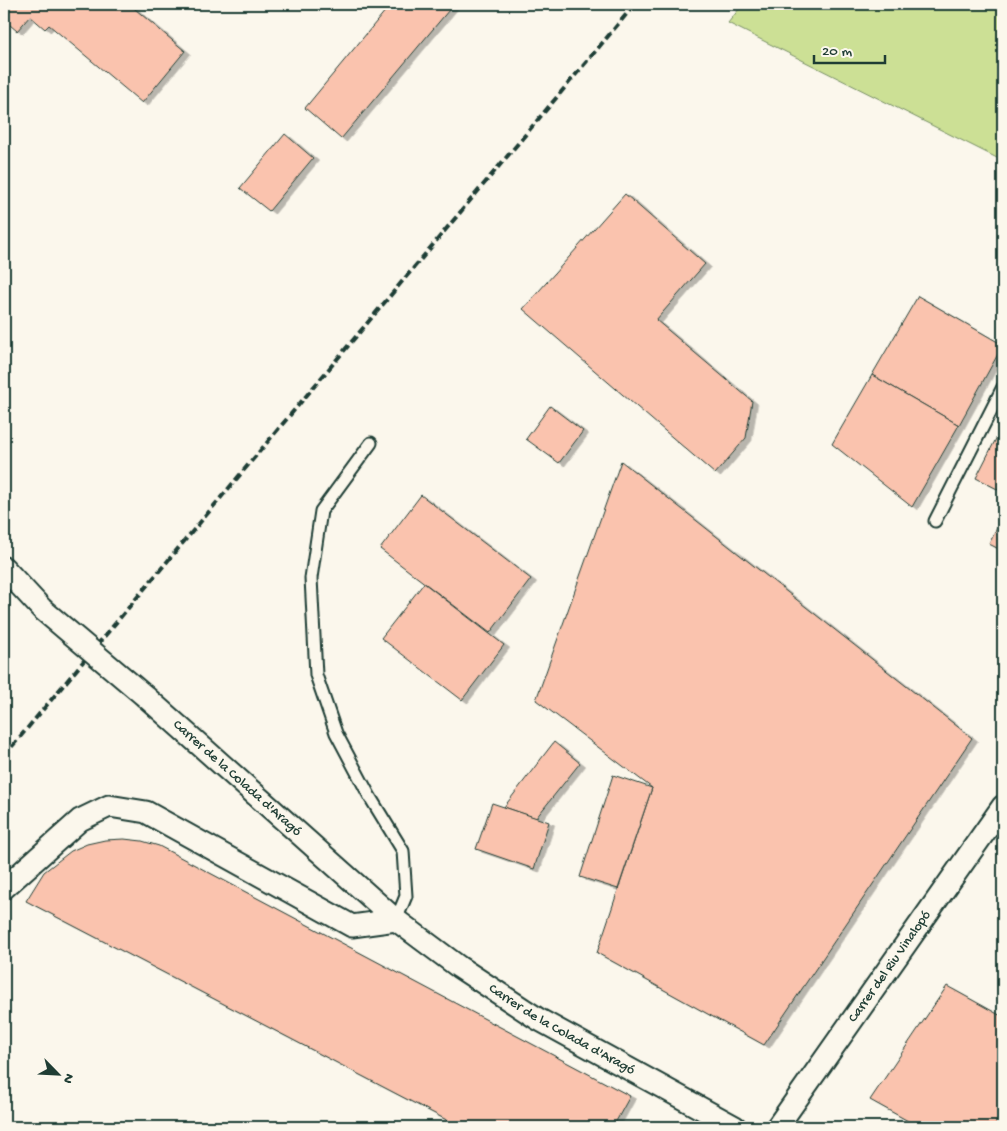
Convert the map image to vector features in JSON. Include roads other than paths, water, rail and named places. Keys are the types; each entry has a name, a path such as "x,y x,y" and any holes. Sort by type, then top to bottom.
{"street":[{"name":"Carrer de la Colada d'Aragó","path":"4,568 42,609 146,697 396,920 459,967 538,1019 735,1127"},
{"path":"4,888 80,820 109,806 146,812 352,926 396,920"},
{"name":"Carrer del Riu Vinalopó","path":"777,1127 1003,806"}],"lane":[{"path":"935,521 1003,387"},
{"path":"372,443 321,511 311,578 316,675 336,733 370,797 403,852 406,896 396,920"}],"railway":[{"path":"4,756 635,4"}]}
